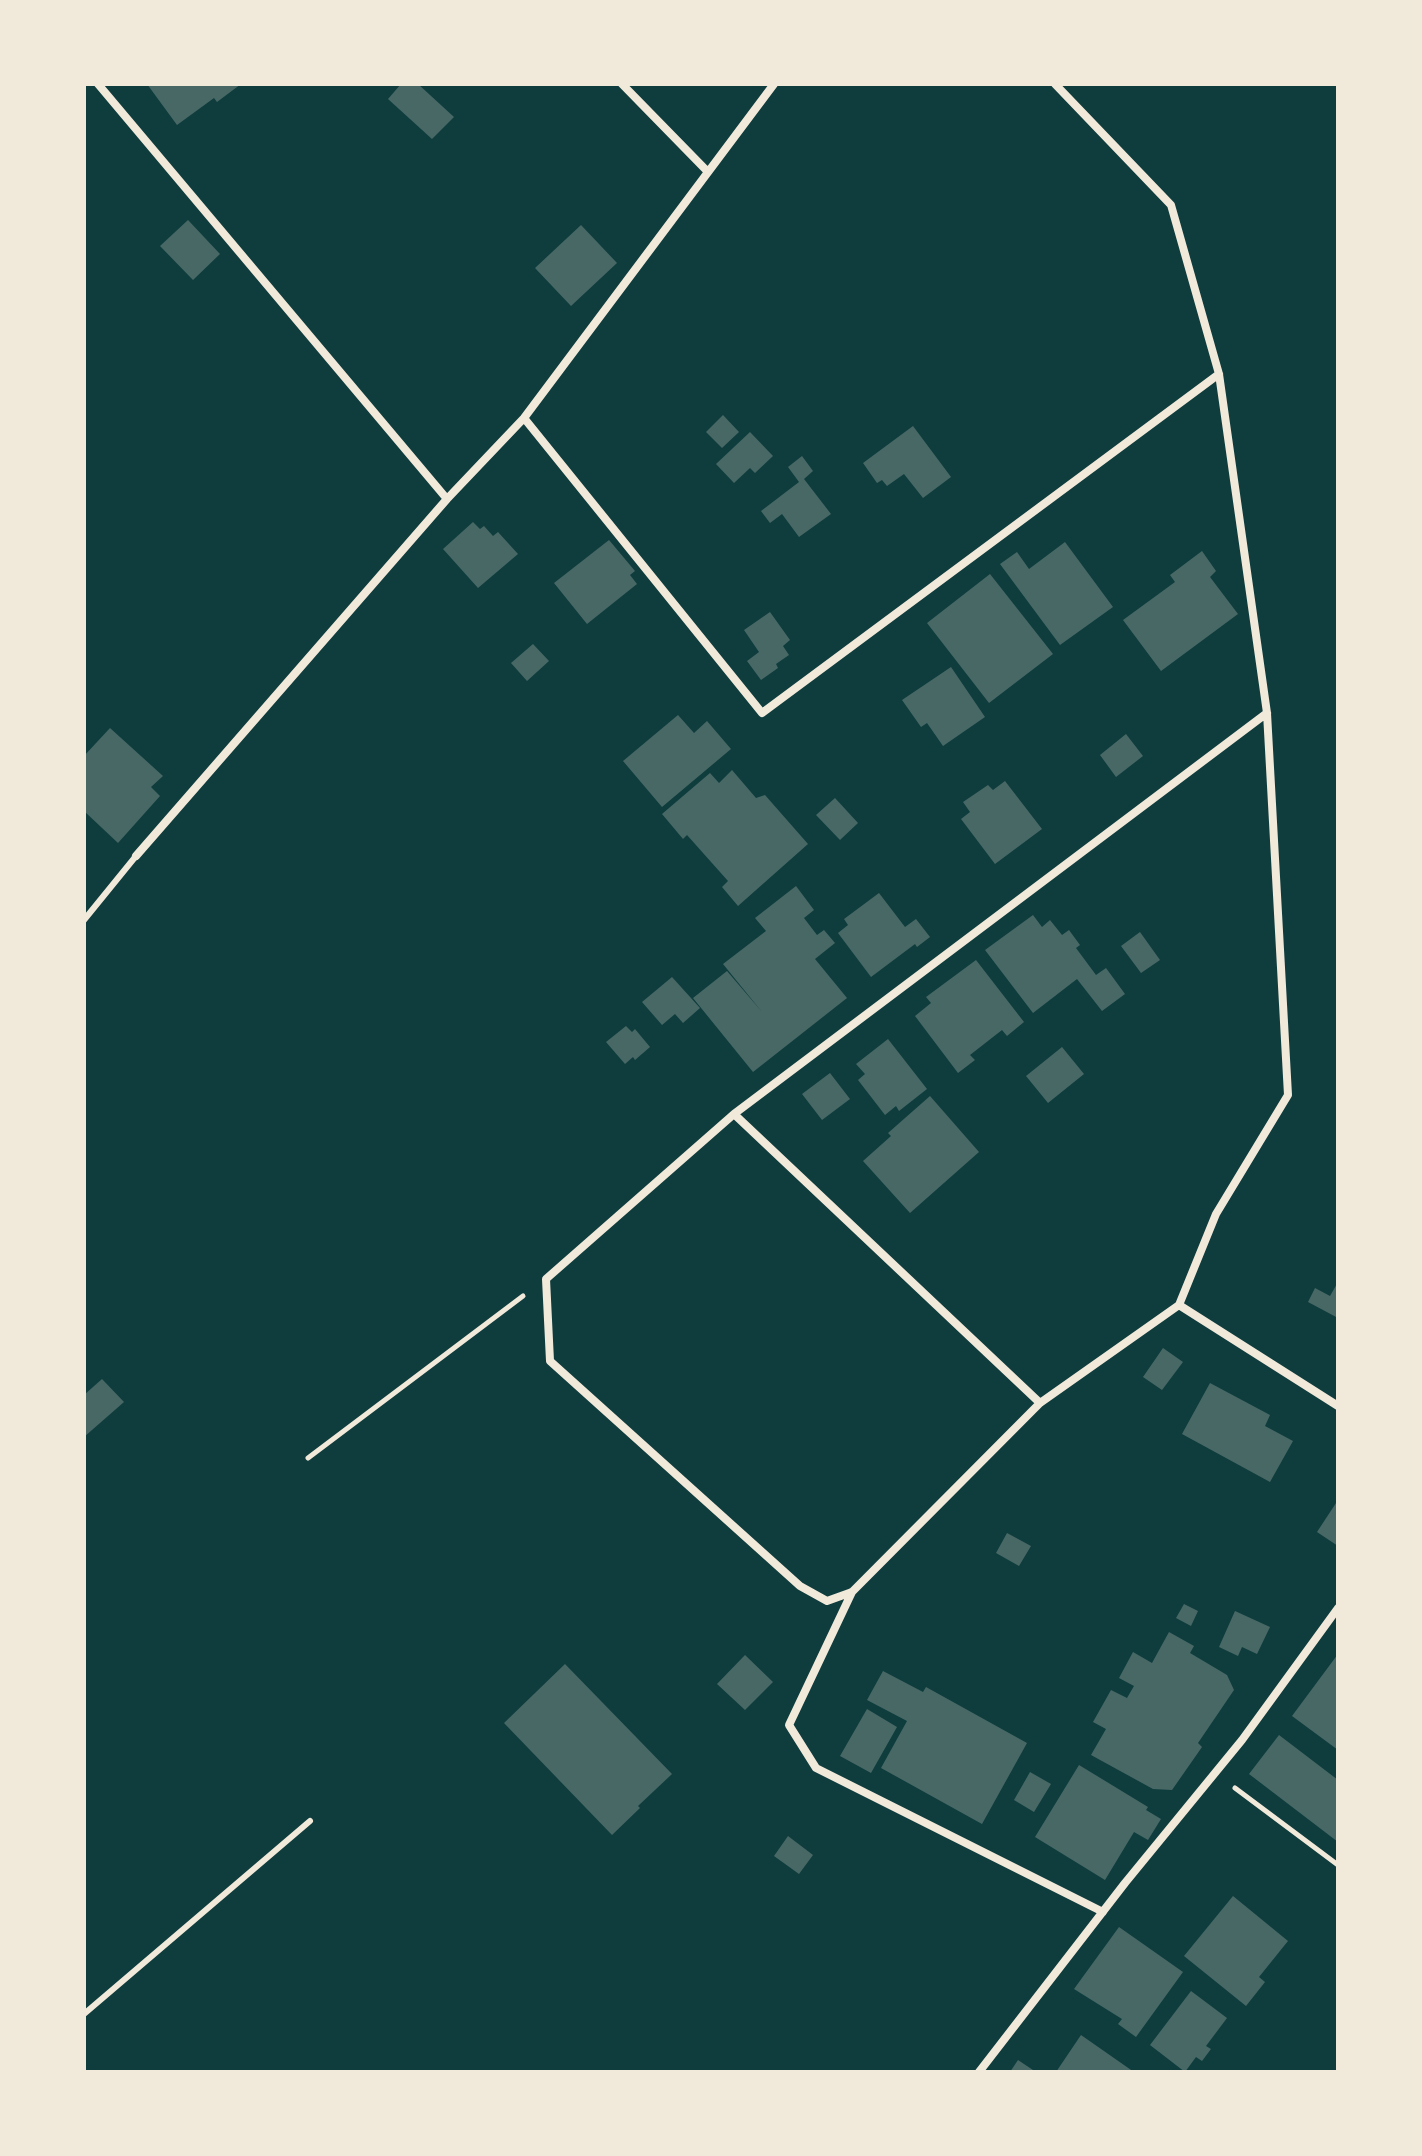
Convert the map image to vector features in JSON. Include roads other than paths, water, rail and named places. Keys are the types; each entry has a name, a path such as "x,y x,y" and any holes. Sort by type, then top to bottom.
{"street":[{"path":"98,84 447,499"},
{"path":"622,84 708,172"},
{"path":"136,856 447,499 524,418 774,84"},
{"path":"1055,84 1171,205 1219,374 1267,713 1288,1095 1216,1214 1179,1305 1040,1403 852,1592 789,1725 816,1768 1103,1912"},
{"path":"524,418 762,713 1219,374"},
{"path":"852,1592 827,1601 800,1586 550,1361 546,1279 734,1114 1267,713"},
{"path":"734,1114 1040,1403"},
{"path":"1179,1305 1338,1406"},
{"path":"979,2072 1242,1740 1338,1608"}],"lane":[{"path":"84,920 136,856"},
{"path":"84,2014 310,1821"}]}
